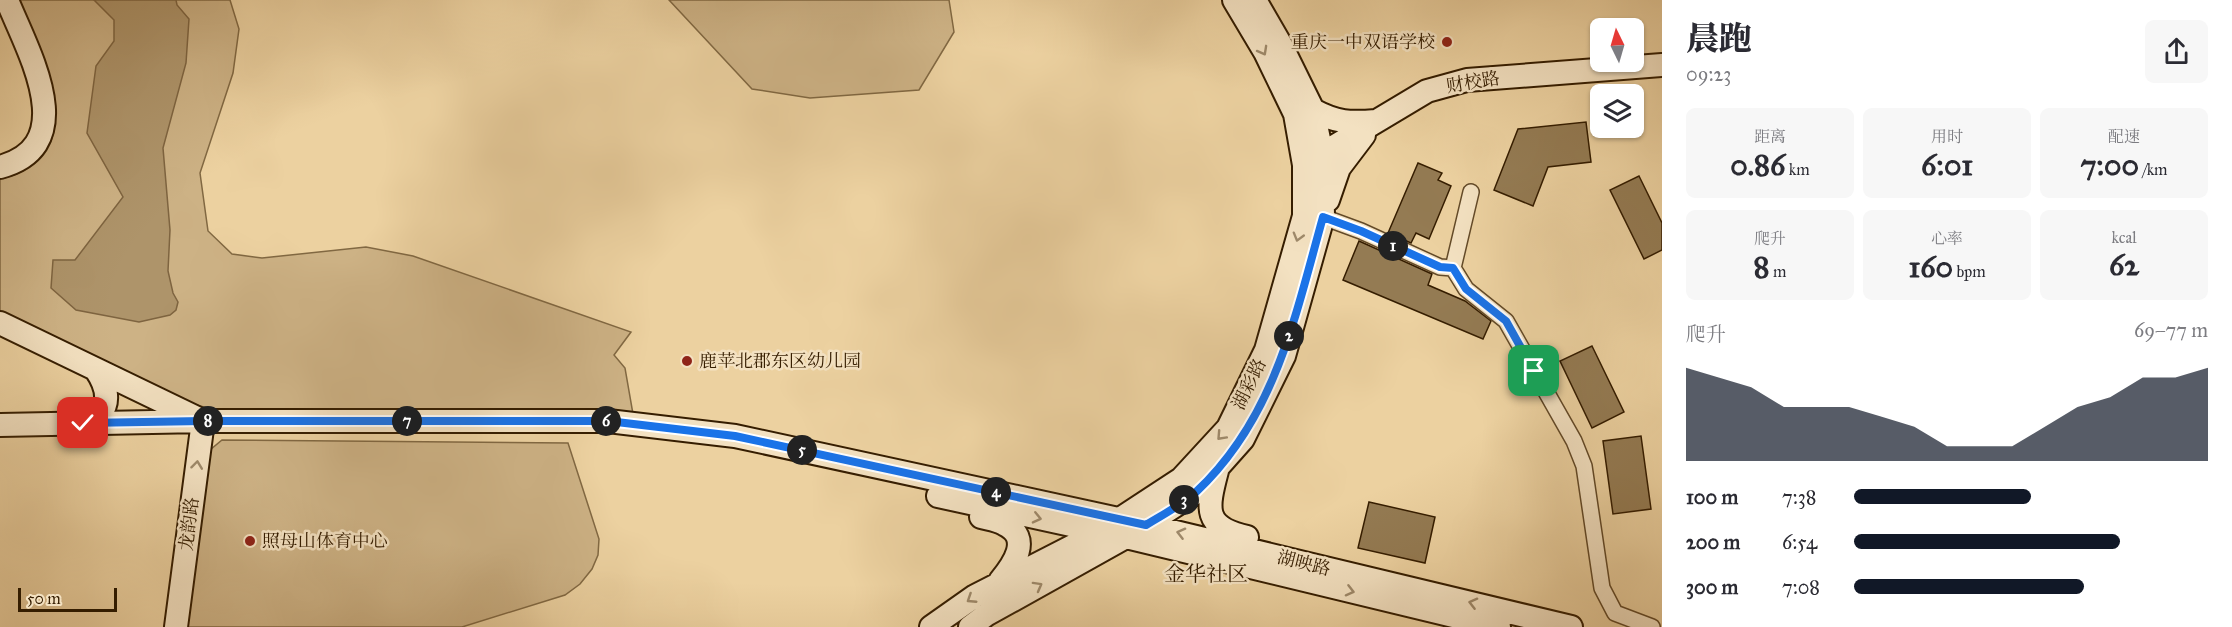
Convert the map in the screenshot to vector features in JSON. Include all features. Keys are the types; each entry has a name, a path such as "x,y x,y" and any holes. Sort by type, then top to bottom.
{"main road":[{"path":"0,167 27,154 40,141 46,122 44,100 37,77 7,0"},
{"name":"湖彩路","path":"1146,525 1195,493 1243,439 1284,356 1323,217 1313,160 1295,114 1265,52 1234,0"},
{"name":"湖彩路","path":"970,627 1124,528 1181,479 1228,428 1266,350 1304,216 1313,160 1313,110 1281,45 1255,0"},
{"name":"财校路","path":"1313,160 1427,91 1467,80 1662,65"},
{"path":"1313,110 1332,120 1353,123 1377,121"},
{"path":"1323,217 1339,168 1355,145 1377,121"},
{"path":"0,323 96,370 202,428"},
{"path":"83,423 100,414 106,401 105,384 96,370"},
{"name":"湖映路","path":"0,439 202,428 608,421 735,436 1124,528 1499,627"},
{"name":"湖映路","path":"0,425 83,423 202,428 606,436 734,451 1100,532"},
{"name":"龙韵路","path":"176,627 202,428"},
{"path":"1218,468 1210,497 1211,510 1216,524 1227,533 1272,543 1299,562"},
{"path":"933,495 968,513 1005,524 1015,533 1019,549 1015,562 996,585"},
{"name":"湖映路","path":"1124,528 1146,525 1571,627"},
{"name":"湖彩路","path":"931,627 975,596 996,585 1100,532 1124,528"}],"street":[{"path":"1471,192 1453,268 1466,289 1506,321 1574,441 1584,466 1602,588 1615,613 1652,627"},
{"path":"1323,217 1361,231 1440,267 1453,268"}],"shaded area":[{"path":"17,0 230,0 239,29 233,73 200,173 208,231 232,254 262,258 366,247 413,256 631,332 614,355 625,368 633,414 221,411 179,401 0,313 0,179 30,167 47,150 54,128 54,103 47,77"},
{"path":"94,0 176,0 177,5 189,19 186,63 163,148 170,230 168,271 173,293 178,302 176,310 170,315 139,322 76,310 51,288 53,260 75,260 123,197 87,133 96,66 114,41 114,20"},
{"path":"669,0 949,0 954,32 919,90 810,98 752,89"},
{"path":"222,440 568,443 599,539 598,555 592,569 580,584 565,595 462,627 181,627 204,455"}],"building":[{"path":"1586,122 1591,162 1548,167 1533,206 1494,190 1518,129"},
{"path":"1418,163 1442,173 1438,180 1451,186 1429,239 1416,233 1411,243 1388,233"},
{"path":"1639,176 1662,223 1662,250 1644,259 1610,190"},
{"path":"1359,241 1432,274 1428,285 1465,301 1491,321 1483,339 1343,280"},
{"path":"1592,346 1624,412 1592,428 1560,361"},
{"path":"1641,436 1651,509 1613,514 1603,441"},
{"path":"1369,502 1435,517 1425,563 1358,548"}],"place":[{"name":"重庆一中双语学校","path":"1447,42"},
{"name":"鹿苹北郡东区幼儿园","path":"687,361"},
{"name":"照母山体育中心","path":"250,541"}],"district":[{"name":"金华社区","path":"1206,574"}],"route":[{"path":"83,423 608,421 735,436 1146,525 1195,493 1243,439 1284,356 1323,217 1361,231 1440,267 1453,268 1466,289 1506,321 1534,371"}]}
